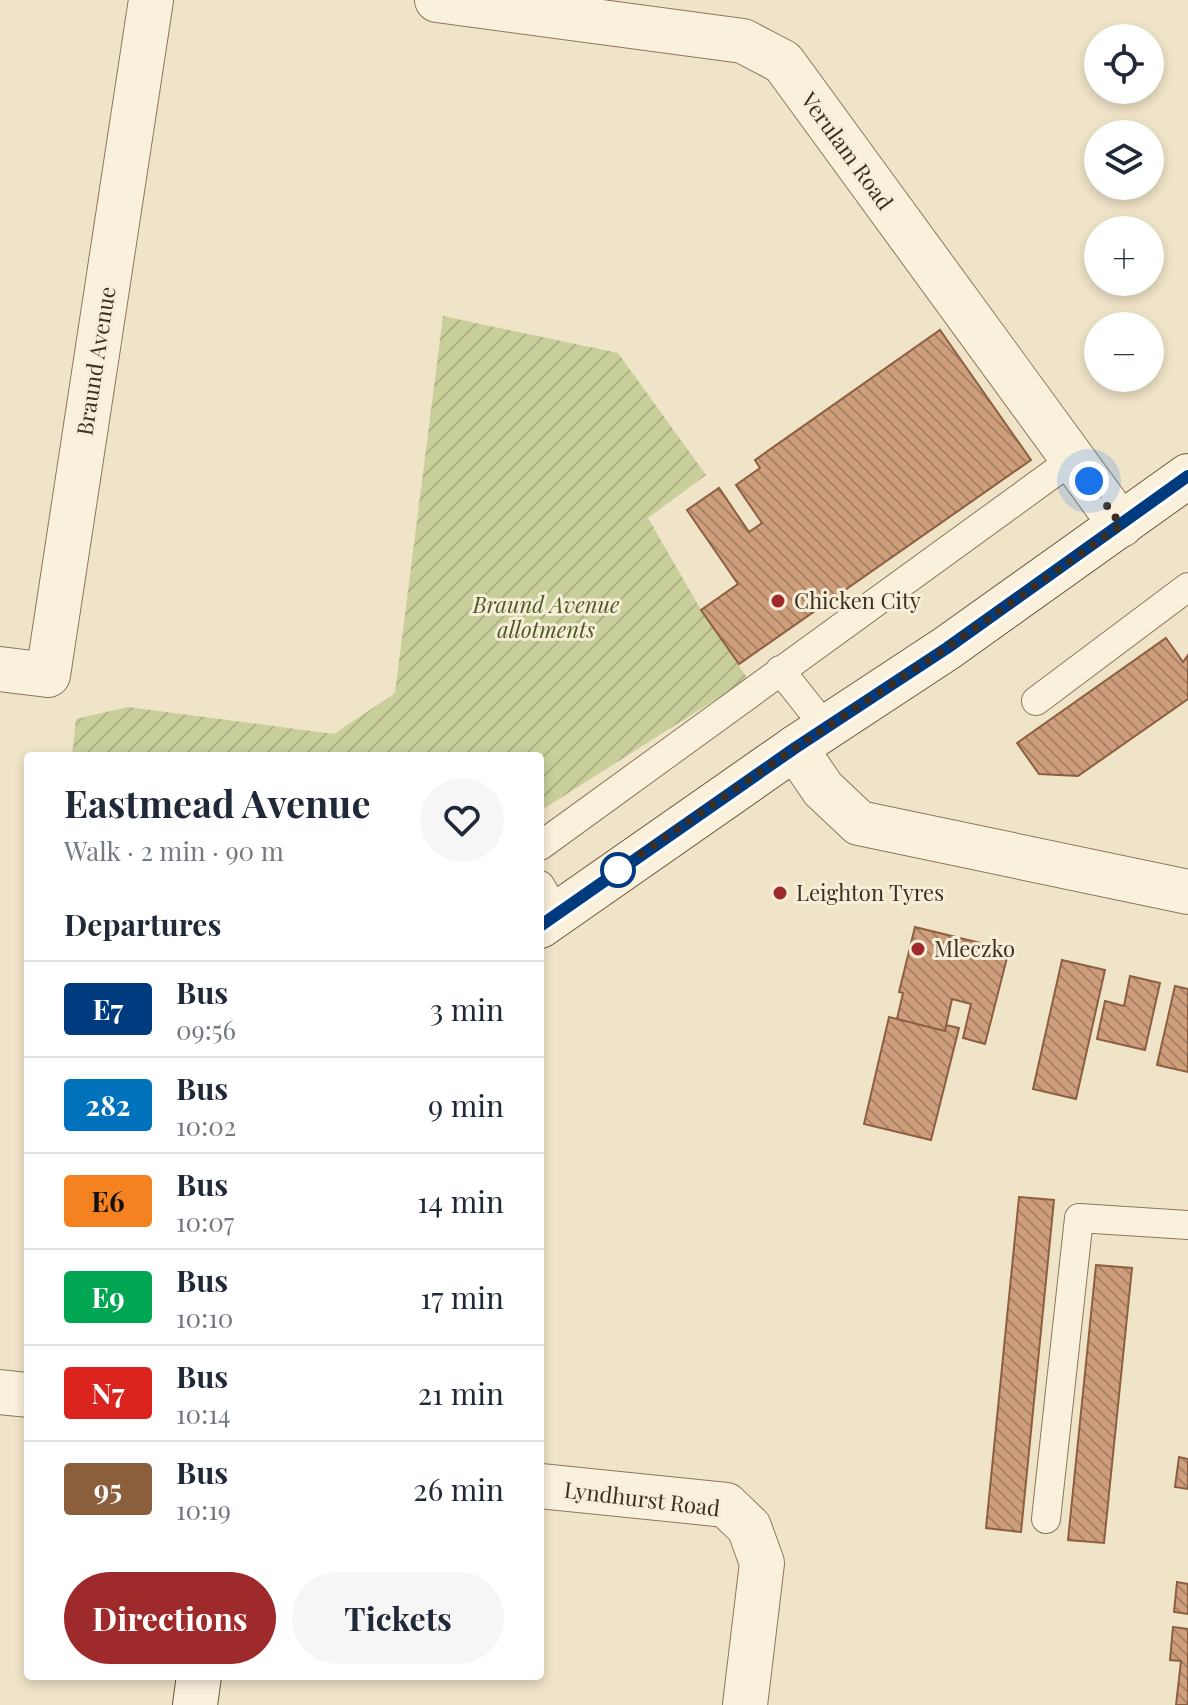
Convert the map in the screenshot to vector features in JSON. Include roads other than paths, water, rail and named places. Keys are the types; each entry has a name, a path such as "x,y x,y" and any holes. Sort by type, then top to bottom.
{"street":[{"name":"Braund Avenue","path":"0,669 48,675 151,0"},
{"name":"Verulam Road","path":"437,0 743,41 783,62 1121,525"},
{"path":"545,908 947,648 1188,476"},
{"path":"810,738 823,789 859,823 1188,892"},
{"path":"0,1392 24,1395"},
{"name":"Lyndhurst Road","path":"544,1486 726,1505 749,1527 762,1563 745,1705"},
{"path":"195,1705 198,1680"}],"lane":[{"path":"544,843 1073,459"},
{"path":"1036,701 1188,587"},
{"path":"780,670 810,738"},
{"path":"1046,1519 1079,1218 1188,1225"}],"place":[{"name":"Chicken City","path":"778,601"},
{"name":"Leighton Tyres","path":"780,893"},
{"name":"Mleczko","path":"918,949"}],"park label":[{"name":"Braund Avenue allotments","path":"546,618"}]}
